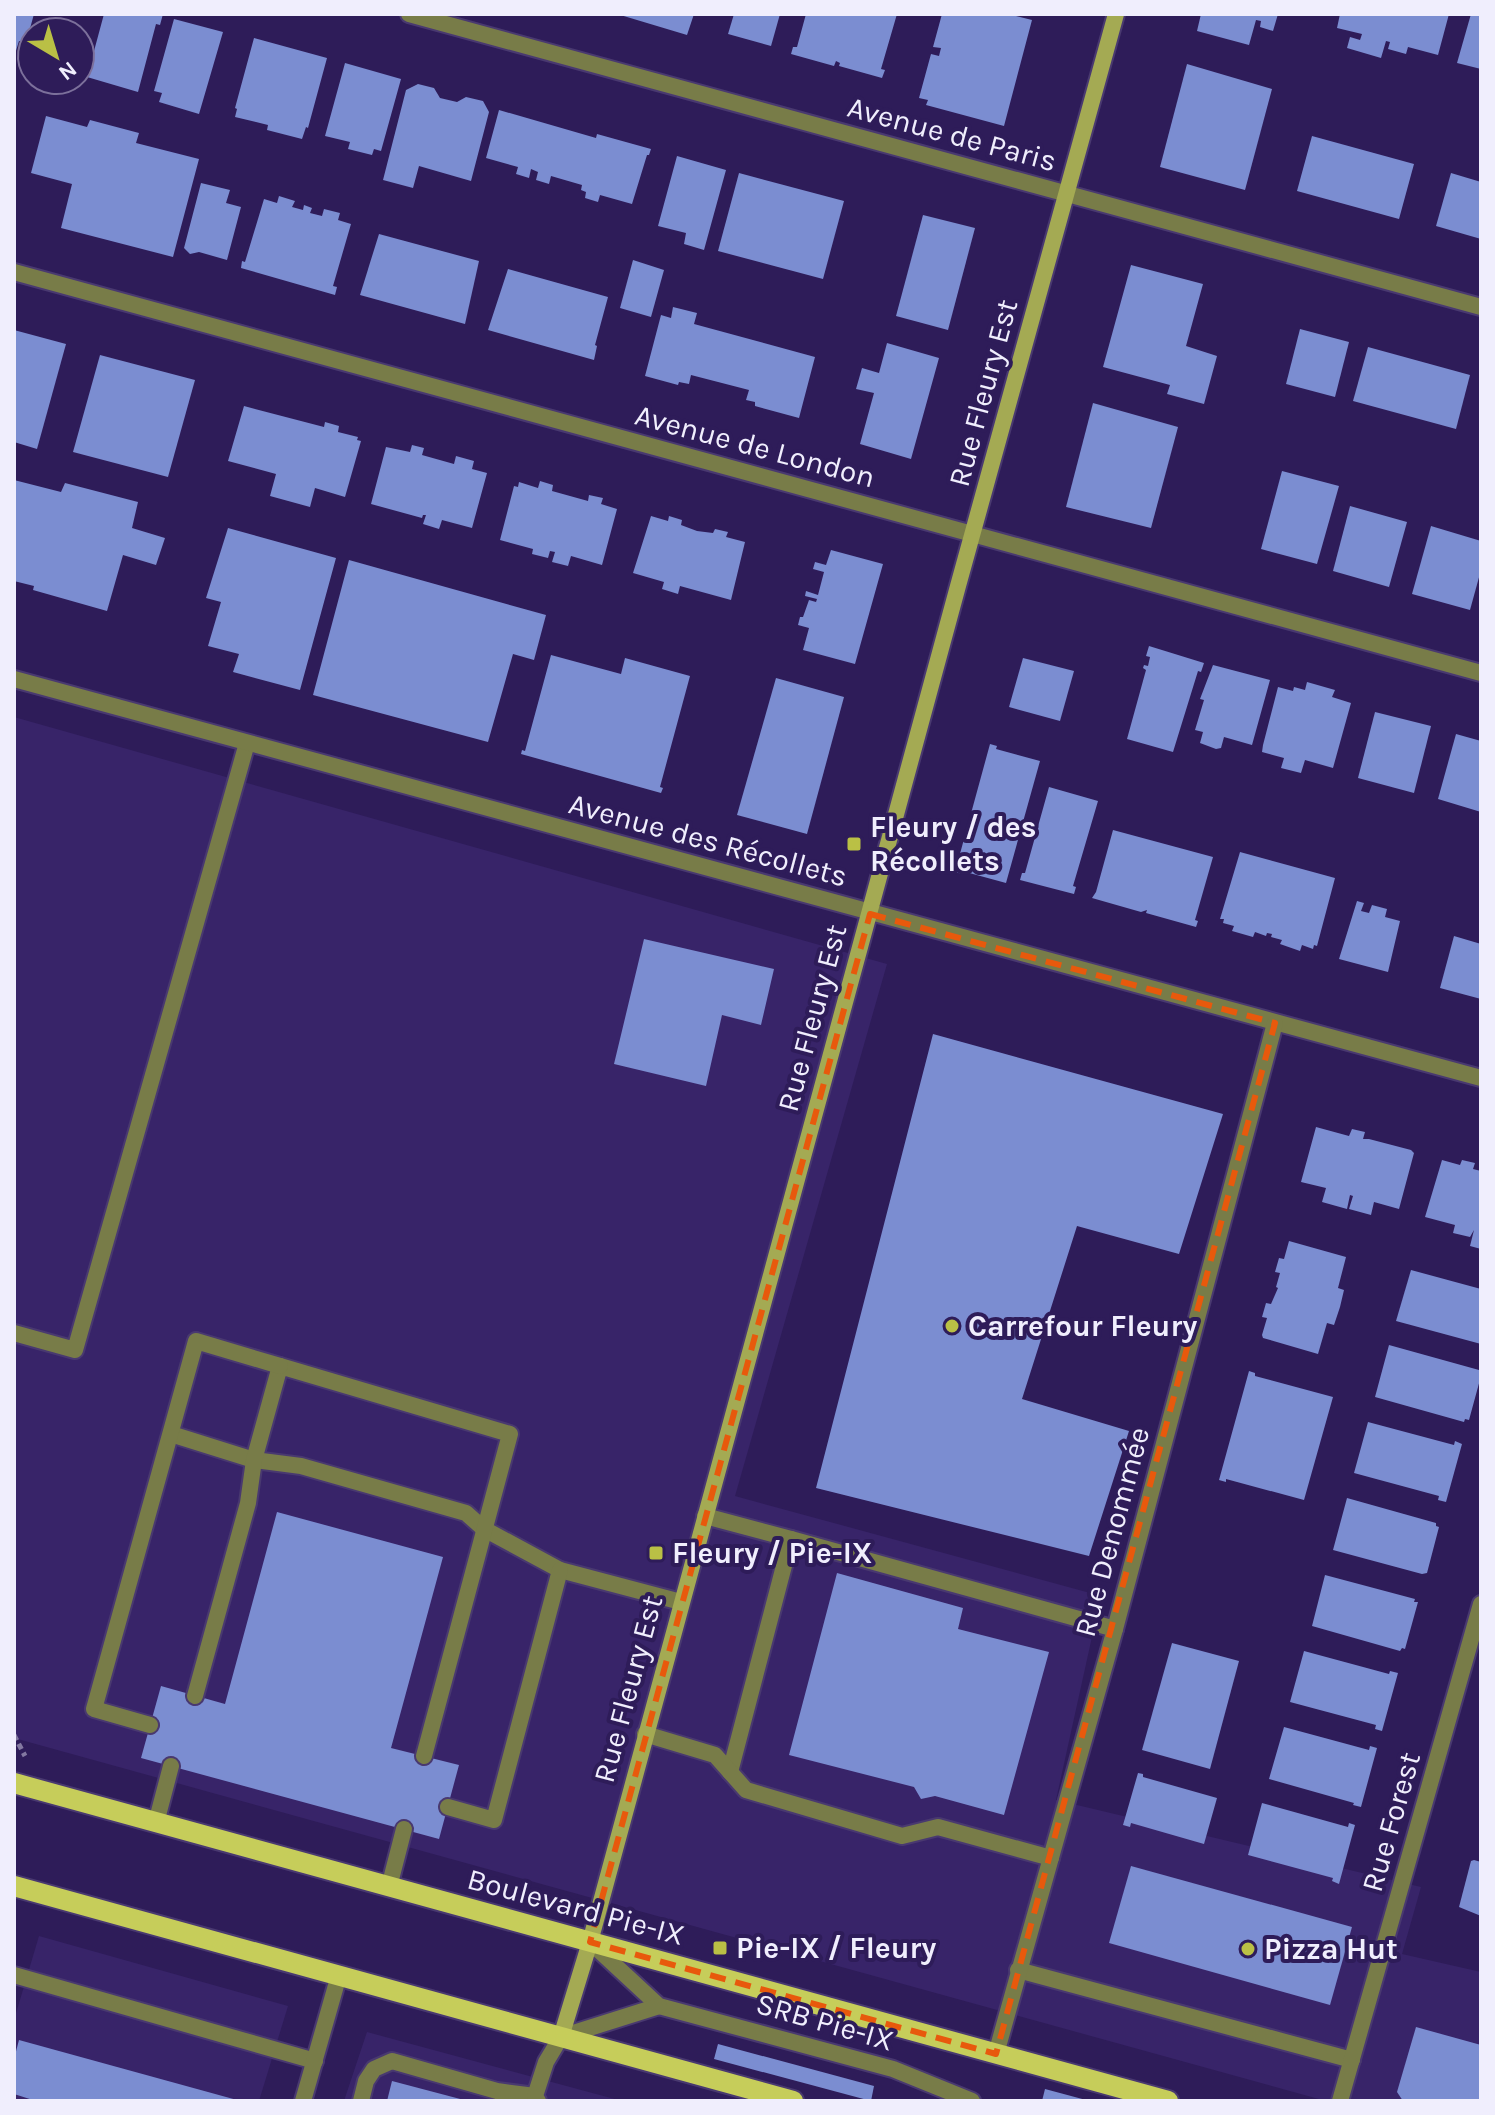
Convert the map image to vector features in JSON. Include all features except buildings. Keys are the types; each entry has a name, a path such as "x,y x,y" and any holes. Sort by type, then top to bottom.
{"main road":[{"name":"Boulevard Pie-IX","path":"14,1783 1168,2101"},
{"path":"14,1886 793,2101"}],"street":[{"name":"Avenue de Paris","path":"409,14 1481,307"},
{"name":"Rue Fleury Est","path":"561,2037 590,1942 1116,14"},
{"name":"Avenue de London","path":"14,272 1481,673"},
{"name":"Avenue des Récollets","path":"14,679 1481,1078"},
{"path":"14,1333 75,1350 247,743"},
{"name":"Rue Denommée","path":"996,2054 1115,1629 1275,1023"},
{"path":"150,1725 94,1709 196,1341 510,1434 424,1756"},
{"path":"195,1696 248,1503 254,1460 280,1366"},
{"path":"171,1434 254,1460 301,1466 466,1513 484,1529 560,1570 681,1602"},
{"path":"705,1516 1115,1629"},
{"path":"730,1772 791,1539"},
{"path":"448,1807 494,1820 560,1570"},
{"name":"Rue Forest","path":"1340,2101 1481,1604"},
{"path":"645,1734 715,1755 746,1790 902,1836 938,1827 1051,1858"},
{"path":"156,1823 171,1766"},
{"path":"389,1887 404,1829"},
{"name":"SRB Pie-IX","path":"590,1942 659,2006 893,2069 972,2101"},
{"path":"1018,1970 1352,2060"},
{"path":"14,1975 315,2061"},
{"path":"303,2101 339,1975"},
{"path":"361,2101 366,2081 374,2069 392,2061 497,2091 536,2098 546,2062 561,2037 659,2006"}],"path":[{"path":"14,1735 25,1757"}],"highlighted area":[{"path":"870,914 1275,1023 996,2054 590,1942"}],"shaded area":[{"path":"14,717 887,964 735,1496 1101,1596 1056,1800 1421,1887 1402,1954 1481,1972 1481,2101 1326,2101 14,1738"},
{"path":"39,1936 288,2006 259,2101 14,2101 14,2020"},
{"path":"367,2032 622,2101 344,2101"}],"place":[{"name":"Fleury / des Récollets","path":"854,844"},
{"name":"Carrefour Fleury","path":"952,1326"},
{"name":"Fleury / Pie-IX","path":"656,1553"},
{"name":"Pie-IX / Fleury","path":"720,1948"},
{"name":"Pizza Hut","path":"1248,1949"}]}
